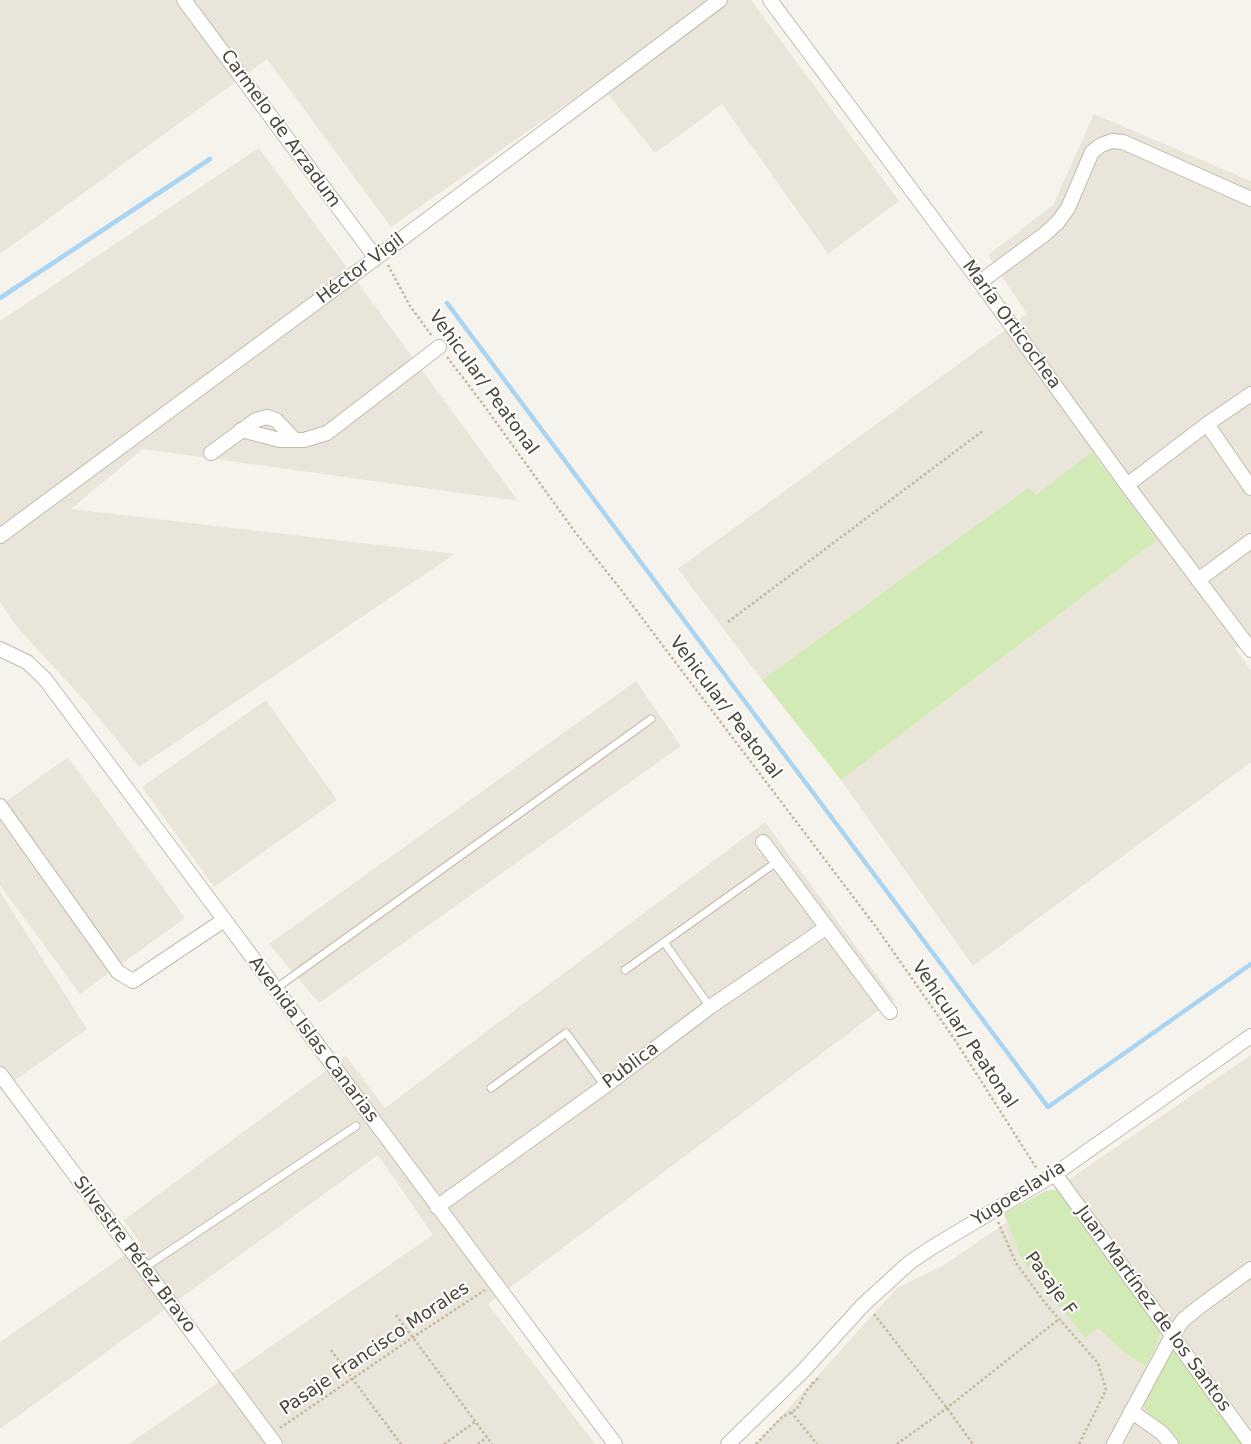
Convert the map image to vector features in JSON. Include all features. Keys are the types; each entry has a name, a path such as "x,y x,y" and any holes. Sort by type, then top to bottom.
{"street":[{"name":"Carmelo de Arzadum","path":"184,0 376,258"},
{"name":"Héctor Vigil","path":"0,536 376,258 720,0"},
{"name":"María Orticochea","path":"770,0 980,282 1127,486 1251,650"},
{"path":"980,282 1045,234 1058,222 1068,208 1092,152 1101,145 1112,141 1123,142 1251,199"},
{"path":"241,430 280,440 304,440 327,433 440,347"},
{"path":"1127,486 1207,424 1251,394"},
{"path":"212,453 256,420 267,417 276,420 294,440"},
{"path":"1207,424 1251,488"},
{"path":"1198,580 1251,541"},
{"name":"Avenida Islas Canarias","path":"0,649 27,662 45,679 615,1444"},
{"path":"0,806 118,972 132,980 224,920"},
{"path":"763,842 890,1012"},
{"name":"Publica","path":"437,1207 710,1008 826,927"},
{"name":"Yugoeslavia","path":"728,1444 803,1372 863,1304 909,1263 1050,1178 1251,1036"},
{"name":"Silvestre Pérez Bravo","path":"0,1074 272,1440"},
{"name":"Juan Martínez de los Santos","path":"1050,1178 1172,1336 1251,1444"},
{"path":"1114,1444 1172,1336 1184,1320 1251,1269"},
{"path":"1131,1411 1162,1433 1170,1444"}],"lane":[{"path":"275,989 651,719"},
{"path":"625,970 778,861"},
{"path":"664,942 710,1008"},
{"path":"491,1088 566,1033 605,1086"},
{"path":"144,1268 356,1126"}],"path":[{"name":"Vehicular/ Peatonal","path":"376,258 388,264 410,306 581,539 876,927 955,1040 972,1069 1050,1178"},
{"path":"728,622 984,430"},
{"name":"Pasaje F","path":"994,1211 1016,1263 1045,1303 1098,1363 1106,1390 1079,1444"},
{"name":"Pasaje Francisco Morales","path":"272,1440 352,1379 495,1284"},
{"path":"874,1314 973,1444"},
{"path":"396,1315 492,1444"},
{"path":"898,1444 947,1408 1059,1319"},
{"path":"331,1350 401,1444"},
{"path":"756,1444 781,1418 798,1408 807,1390 813,1384 803,1372"},
{"path":"792,1412 817,1444"},
{"path":"444,1444 475,1422"},
{"path":"478,1444 487,1437"}],"shaded area":[{"path":"0,0 751,0 899,201 828,254 722,104 655,153 598,82 391,227 267,59 0,254"},
{"path":"1094,114 1251,181 1251,637 1235,649 1251,670 1251,762 973,966 841,780 1157,540 1093,453 1036,495 1029,487 762,680 678,569 1027,314 988,255 1053,205"},
{"path":"259,148 518,501 143,449 71,509 455,554 139,767 85,701 17,627 0,602 0,321"},
{"path":"636,681 681,746 319,1003 269,944"},
{"path":"266,700 337,800 214,887 142,787"},
{"path":"68,757 185,918 80,994 0,885 0,806"},
{"path":"765,822 894,999 488,1304 595,1444 129,1444 433,1235 378,1155 0,1429 0,1342 141,1244 124,1220 346,1056 385,1108"},
{"path":"0,892 87,1029 0,1091"},
{"path":"1251,1055 1251,1444 756,1444 897,1288 944,1265"}],"green space":[{"path":"1092,452 1157,540 841,780 762,680 1029,487 1036,495"},
{"path":"1052,1190 1065,1195 1157,1321 1160,1331 1159,1339 1146,1366 1125,1353 1098,1328 1085,1338 1022,1259 1004,1214 1045,1191"},
{"path":"1173,1351 1178,1354 1247,1444 1174,1444 1143,1406 1168,1352"}],"waterway":[{"path":"0,298 210,159"},
{"path":"447,303 1048,1107 1251,964"}]}
